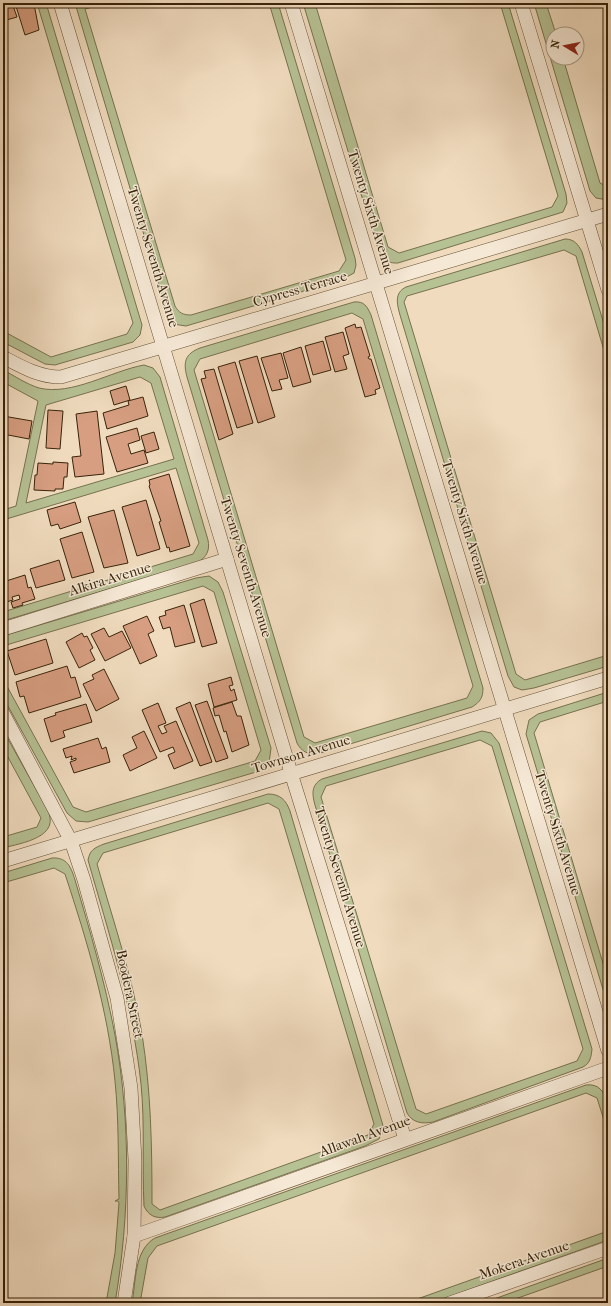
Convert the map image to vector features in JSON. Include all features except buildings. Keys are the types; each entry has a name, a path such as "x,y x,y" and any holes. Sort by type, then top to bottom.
{"street":[{"name":"Twenty Seventh Avenue","path":"60,3 292,774 405,1139"},
{"name":"Twenty Sixth Avenue","path":"291,3 608,1051"},
{"path":"521,3 608,290"},
{"name":"Cypress Terrace","path":"3,357 32,372 50,377 61,377 608,214"},
{"name":"Alkira Avenue","path":"3,629 227,559"},
{"name":"Townson Avenue","path":"3,861 608,678"},
{"name":"Boodera Street","path":"3,713 71,841 109,967 127,1056 134,1122 134,1236 124,1303"},
{"name":"Allawah Avenue","path":"134,1236 608,1068"},
{"name":"Mokera Avenue","path":"450,1303 608,1248"}],"green space":[{"path":"37,3 46,3 142,325 140,335 133,342 55,365 45,364 3,342 3,331 51,357 127,334 133,323"},
{"path":"75,3 109,3 85,9 175,306 180,312 191,315 339,271 346,260 269,3 278,3 355,258 356,265 354,273 341,280 186,326 173,324 168,316"},
{"path":"303,3 315,3 388,247 399,253 552,207 558,196 500,3 508,3 566,194 567,203 563,212 398,263 388,262 385,260 380,253 375,240"},
{"path":"534,3 546,3 553,26 545,26 545,40"},
{"path":"553,66 565,66 600,183 608,187 608,200 596,198 590,191"},
{"path":"565,239 575,242 582,252 608,337 608,364 576,256 564,250 407,296 404,302 516,674 525,680 608,655 608,666 534,688 522,690 514,687 508,676 400,315 397,299 402,289 406,287"},
{"path":"354,302 363,303 371,315 483,688 482,697 475,705 317,754 308,753 299,746 187,377 185,367 186,359 191,353 200,348","holes":["352,313 363,319 473,686 467,698 315,743 304,737 194,370 200,359"]},
{"path":"144,365 153,368 160,377 208,540 209,547 207,553 204,558 198,562 3,621 3,612 193,554 199,543 176,468 3,520 3,510 16,506 38,401 3,382 3,370 34,386 52,390 78,386","holes":["140,377 151,383 174,459 26,503 46,405"]},
{"path":"209,576 218,582 223,592 271,748 269,763 263,769 256,772 88,822 76,821 67,813 3,697 3,679 73,807 86,812 255,761 261,750 214,592 203,586 3,646 3,636 196,578"},
{"path":"608,692 608,701 540,722 534,733 608,980 608,1006 526,734 529,720 538,714"},
{"path":"3,730 47,809 50,819 49,826 45,832 38,837 20,844 3,848 3,837 37,827 41,818 3,748"},
{"path":"482,731 491,733 499,743 592,1049 591,1058 587,1064 583,1067 433,1122 418,1122 409,1116 315,805 313,790 318,781","holes":["480,740 492,746 583,1049 577,1061 426,1114 416,1109 321,797 326,786"]},
{"path":"268,794 276,795 282,798 290,811 384,1129 379,1139 365,1146 165,1217 155,1217 148,1212 144,1206 142,1099 137,1056 126,999 112,943 88,860 93,850 104,844","holes":["268,803 279,809 374,1124 368,1135 160,1210 152,1204 152,1161 147,1076 138,1012 128,969 97,864 103,853"]},
{"path":"52,858 65,861 70,867 73,875 92,937 107,996 120,1068 124,1102 127,1169 124,1236 115,1303 106,1303 115,1253 119,1203 118,1201 115,1201 119,1199 117,1110 112,1054 96,976 65,874 54,868 3,883 3,873"},
{"path":"586,1085 594,1086 600,1089 604,1094 608,1110 608,1133 597,1098 586,1093 157,1246 148,1258 140,1303 132,1303 135,1276 140,1258 148,1243 155,1238"},
{"path":"608,1231 608,1240 431,1303 406,1303"},
{"path":"608,1258 608,1266 504,1303 483,1303"}]}
